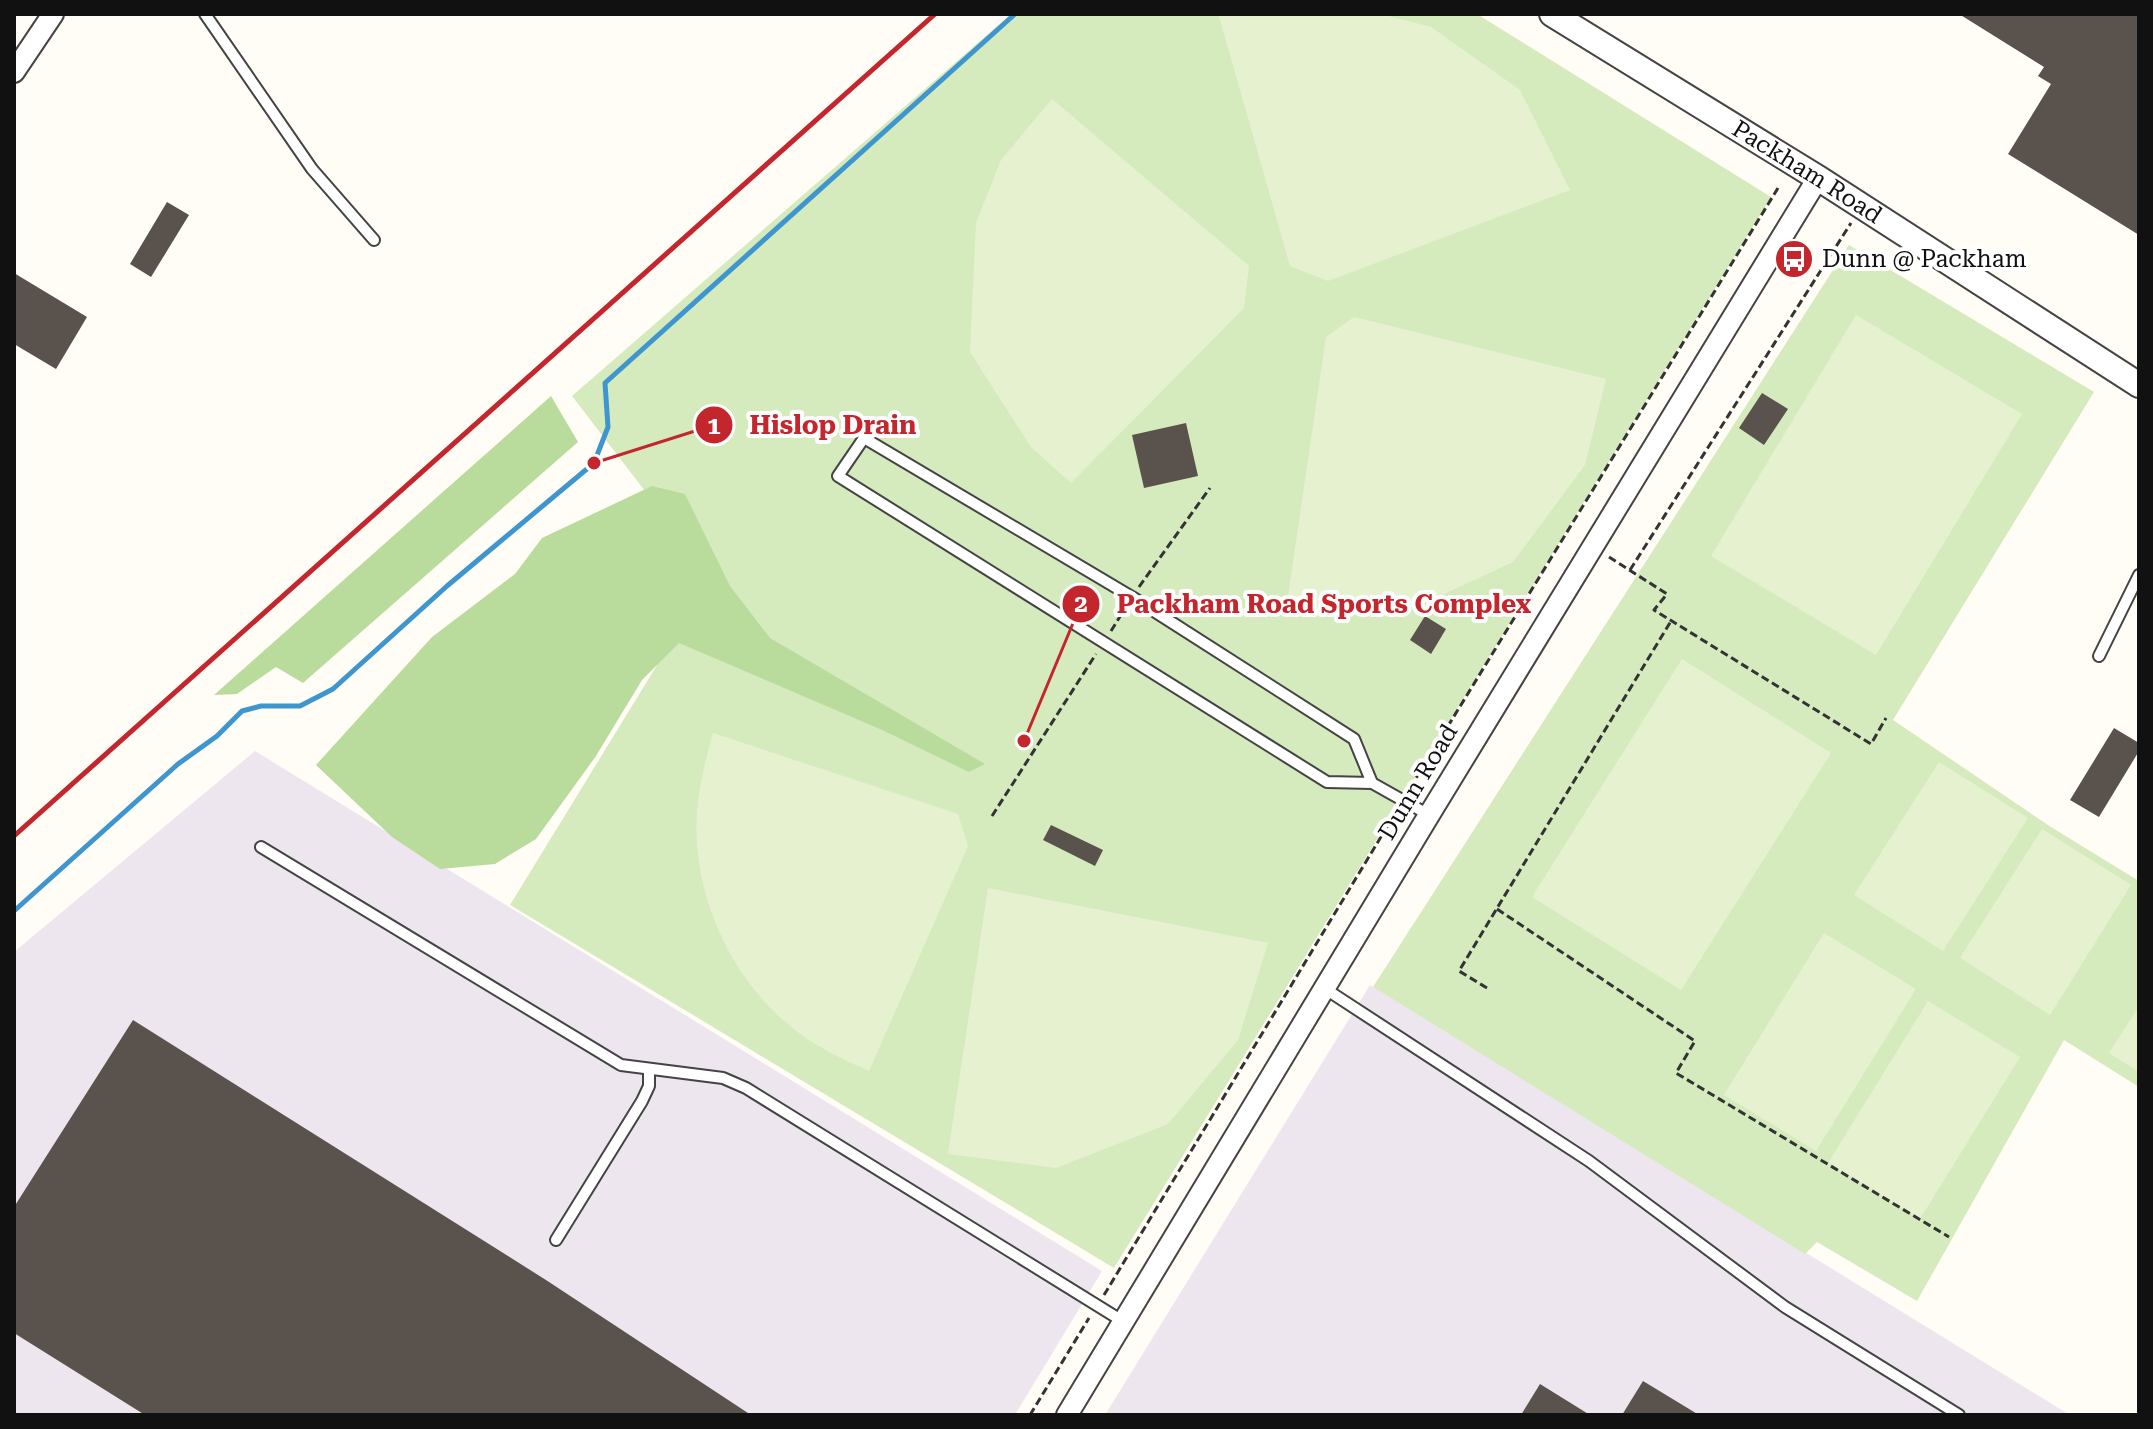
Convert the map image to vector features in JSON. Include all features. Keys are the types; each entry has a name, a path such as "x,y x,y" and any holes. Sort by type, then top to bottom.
{"street":[{"path":"14,72 53,14"},
{"name":"Packham Road","path":"1553,14 1818,178 2139,385"},
{"name":"Dunn Road","path":"1067,1415 1818,178"}],"lane":[{"path":"205,14 312,169 374,240"},
{"path":"1372,783 1354,739 1132,597 864,438 838,476 1327,782 1372,783 1429,815"},
{"path":"2099,656 2139,575"},
{"path":"261,847 621,1065 723,1078 746,1088 1124,1322"},
{"path":"1324,988 1589,1161 1785,1307 1959,1415"},
{"path":"556,1240 642,1101 649,1086 649,1070"}],"path":[{"path":"1630,570 1862,206"},
{"path":"1593,546 1667,594 1654,610 1871,744 1886,718"},
{"path":"1487,988 1459,971 1671,621"},
{"path":"1497,909 1695,1041 1676,1073 1949,1237"}],"shaded area":[{"path":"255,751 1102,1271 1015,1415 14,1415 14,952"},
{"path":"1370,985 2070,1415 1105,1415"}],"green space":[{"path":"1011,14 1477,14 1771,197 1114,1268 510,905 711,577 572,396"},
{"path":"1381,14 1431,27 1520,90 1570,190 1328,281 1290,266 1219,16"},
{"path":"1052,99 1249,266 1244,308 1071,483 1031,447 970,352 976,223 1001,160"},
{"path":"1849,245 2094,392 1893,720 2051,827 2139,881 2139,1087 2064,1040 1917,1301 1817,1242 1805,1254 1373,987"},
{"path":"1856,315 2022,414 1876,655 1711,556"},
{"path":"1354,317 1606,379 1585,465 1513,562 1416,607 1286,610 1326,337"},
{"path":"551,396 578,442 303,683 276,667 237,694 214,695"},
{"path":"652,486 685,494 730,586 770,638 985,764 969,772 880,729 679,643 642,680 596,756 536,839 495,864 440,869 392,837 316,765 432,637 515,574 542,538"},
{"path":"1682,659 1831,753 1681,990 1532,897"},
{"path":"713,733 958,814 968,846 869,1071 816,1044 775,1013 736,963 721,935 709,905 697,843 699,792"},
{"path":"1939,762 2028,818 1943,951 1854,895"},
{"path":"2042,829 2131,885 2050,1015 1960,958"},
{"path":"988,888 1268,943 1238,1040 1168,1124 1056,1168 948,1154"},
{"path":"1824,933 1916,989 1816,1151 1724,1095"},
{"path":"1928,1001 2020,1057 1920,1219 1828,1163"},
{"path":"2139,1006 2139,1072 2109,1053"}],"building":[{"path":"1959,14 2139,14 2139,235 2008,154 2051,84 2038,76 2044,67"},
{"path":"167,202 189,215 151,277 130,264"},
{"path":"14,273 87,317 56,369 14,344"},
{"path":"1762,393 1788,409 1764,445 1739,428"},
{"path":"1186,423 1198,476 1144,488 1132,435"},
{"path":"1425,616 1446,629 1431,654 1410,640"},
{"path":"2114,728 2139,743 2139,751 2099,817 2070,800"},
{"path":"1051,825 1103,850 1095,866 1043,840"},
{"path":"133,1020 546,1280 751,1415 145,1415 14,1333 14,1207"},
{"path":"1643,1381 1699,1415 1622,1415"},
{"path":"1540,1384 1590,1415 1521,1415"}],"waterway":[{"path":"14,911 242,711 261,706 300,706 333,689 447,586 594,463 608,427 605,383 1015,14"}],"railway":[{"path":"14,836 935,14"}],"place":[{"name":"Dunn @ Packham","path":"1794,259"},
{"name":"Hislop Drain","path":"594,463"},
{"name":"Packham Road Sports Complex","path":"1024,741"}]}
